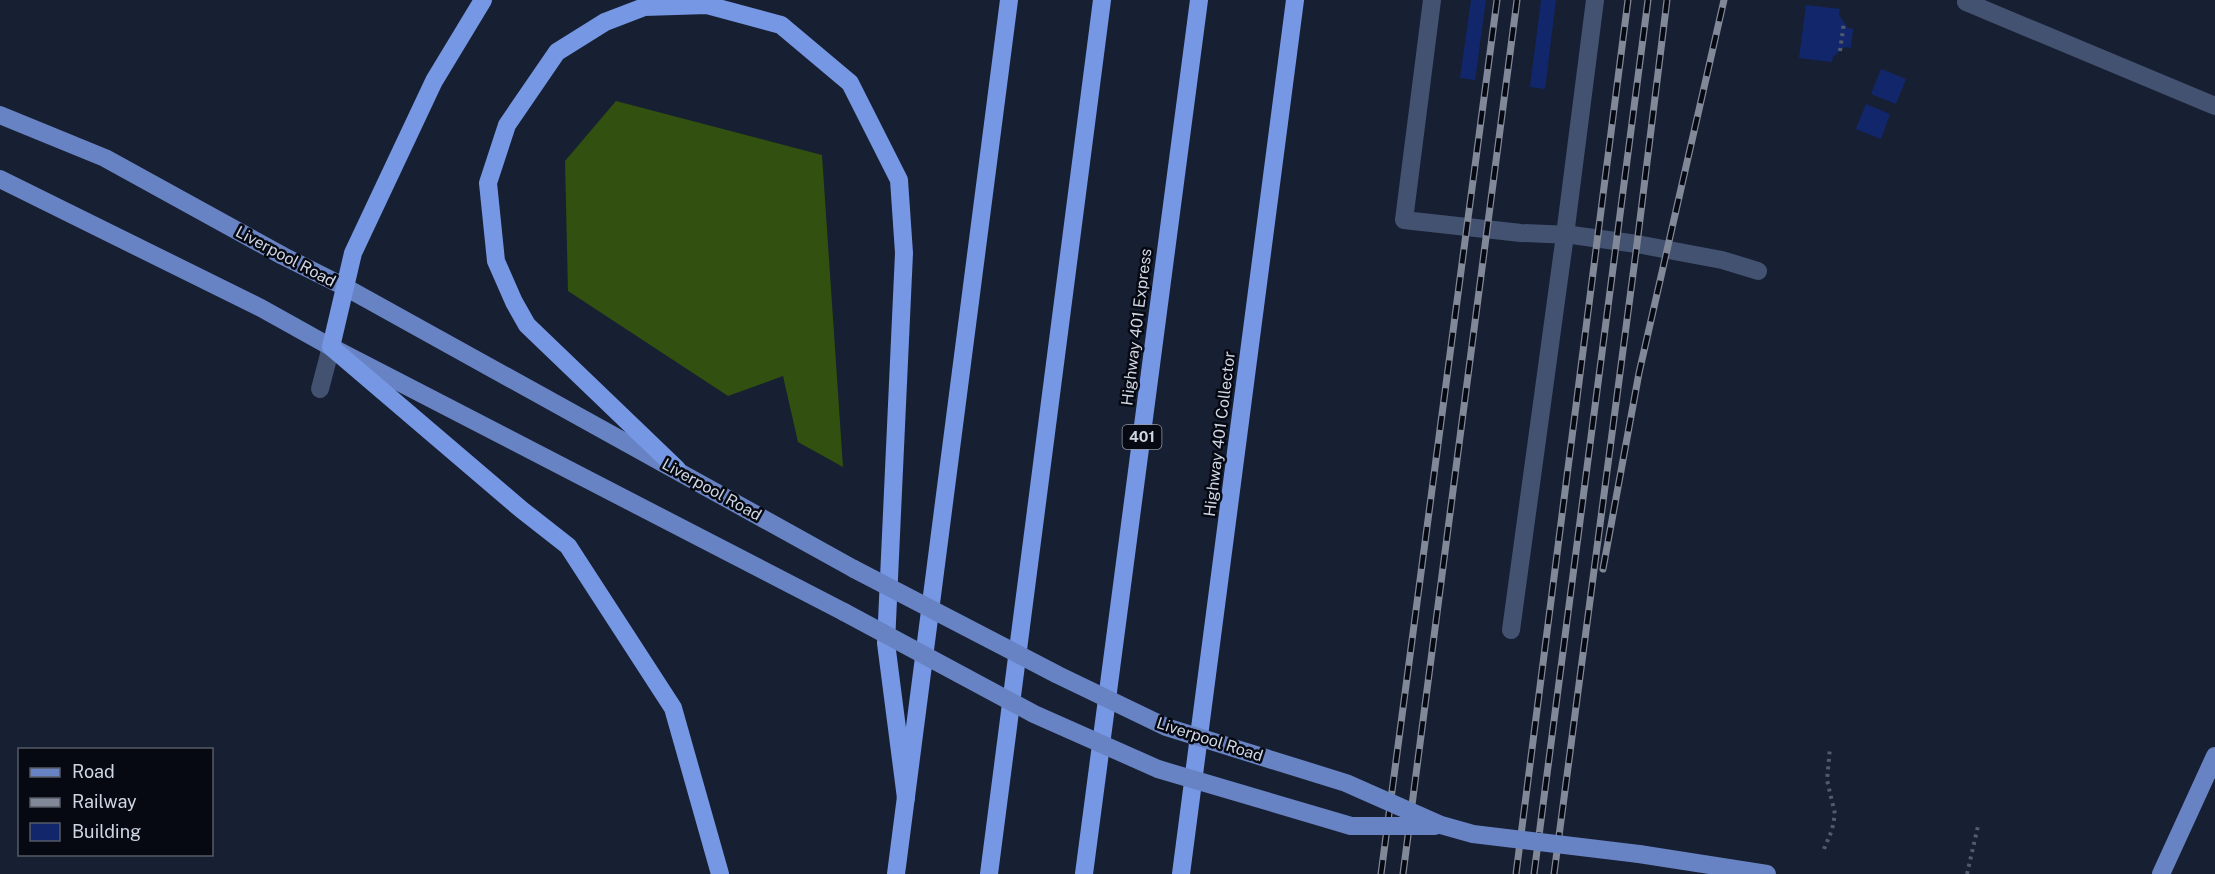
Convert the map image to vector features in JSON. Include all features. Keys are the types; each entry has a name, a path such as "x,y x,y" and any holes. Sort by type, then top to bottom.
{"highway":[{"path":"483,0 434,81 353,253 331,347 522,510 568,546 673,708 720,874"},
{"path":"896,874 1009,0"},
{"path":"989,874 1102,0"},
{"name":"Highway 401 Express","path":"1084,874 1199,0"},
{"name":"Highway 401 Collector","path":"1181,874 1295,0"},
{"path":"677,469 527,325 496,261 488,183 507,125 556,52 605,22 644,7 707,5 781,25 850,83 900,180 904,253 886,643 906,798"}],"main road":[{"name":"Liverpool Road","path":"0,115 105,158 677,469 854,569 1058,675 1166,727 1346,783 1442,825 1473,834 1639,854 1720,870 1766,874"},
{"name":"Liverpool Road","path":"0,179 261,308 331,347 844,612 1034,714 1158,769 1352,826 1442,825"},
{"path":"2161,874 2215,756"}],"street":[{"path":"1432,0 1404,220 1521,233 1565,235 1666,248 1722,260 1758,271"},
{"path":"1511,630 1565,235 1594,0"},
{"path":"1967,0 1966,2 2215,106"},
{"path":"320,389 331,347"}],"path":[{"path":"1840,51 1844,22"},
{"path":"1824,849 1832,830 1834,814 1827,780 1830,748"},
{"path":"1967,874 1978,826"}],"green space":[{"path":"616,101 822,155 843,467 798,442 783,376 728,396 568,291 565,161"}],"building":[{"path":"1471,0 1486,0 1475,80 1460,78"},
{"path":"1541,0 1556,0 1545,89 1530,87"},
{"path":"1806,5 1840,9 1839,15 1848,28 1853,29 1851,48 1845,47 1833,57 1832,62 1799,58"},
{"path":"1881,69 1906,79 1896,104 1871,94"},
{"path":"1866,104 1890,114 1881,139 1856,129"}],"railway":[{"path":"1381,874 1497,0"},
{"path":"1403,874 1517,0"},
{"path":"1516,874 1628,0"},
{"path":"1534,874 1648,0"},
{"path":"1554,874 1667,0"},
{"path":"1603,569 1639,373 1724,0"}]}
